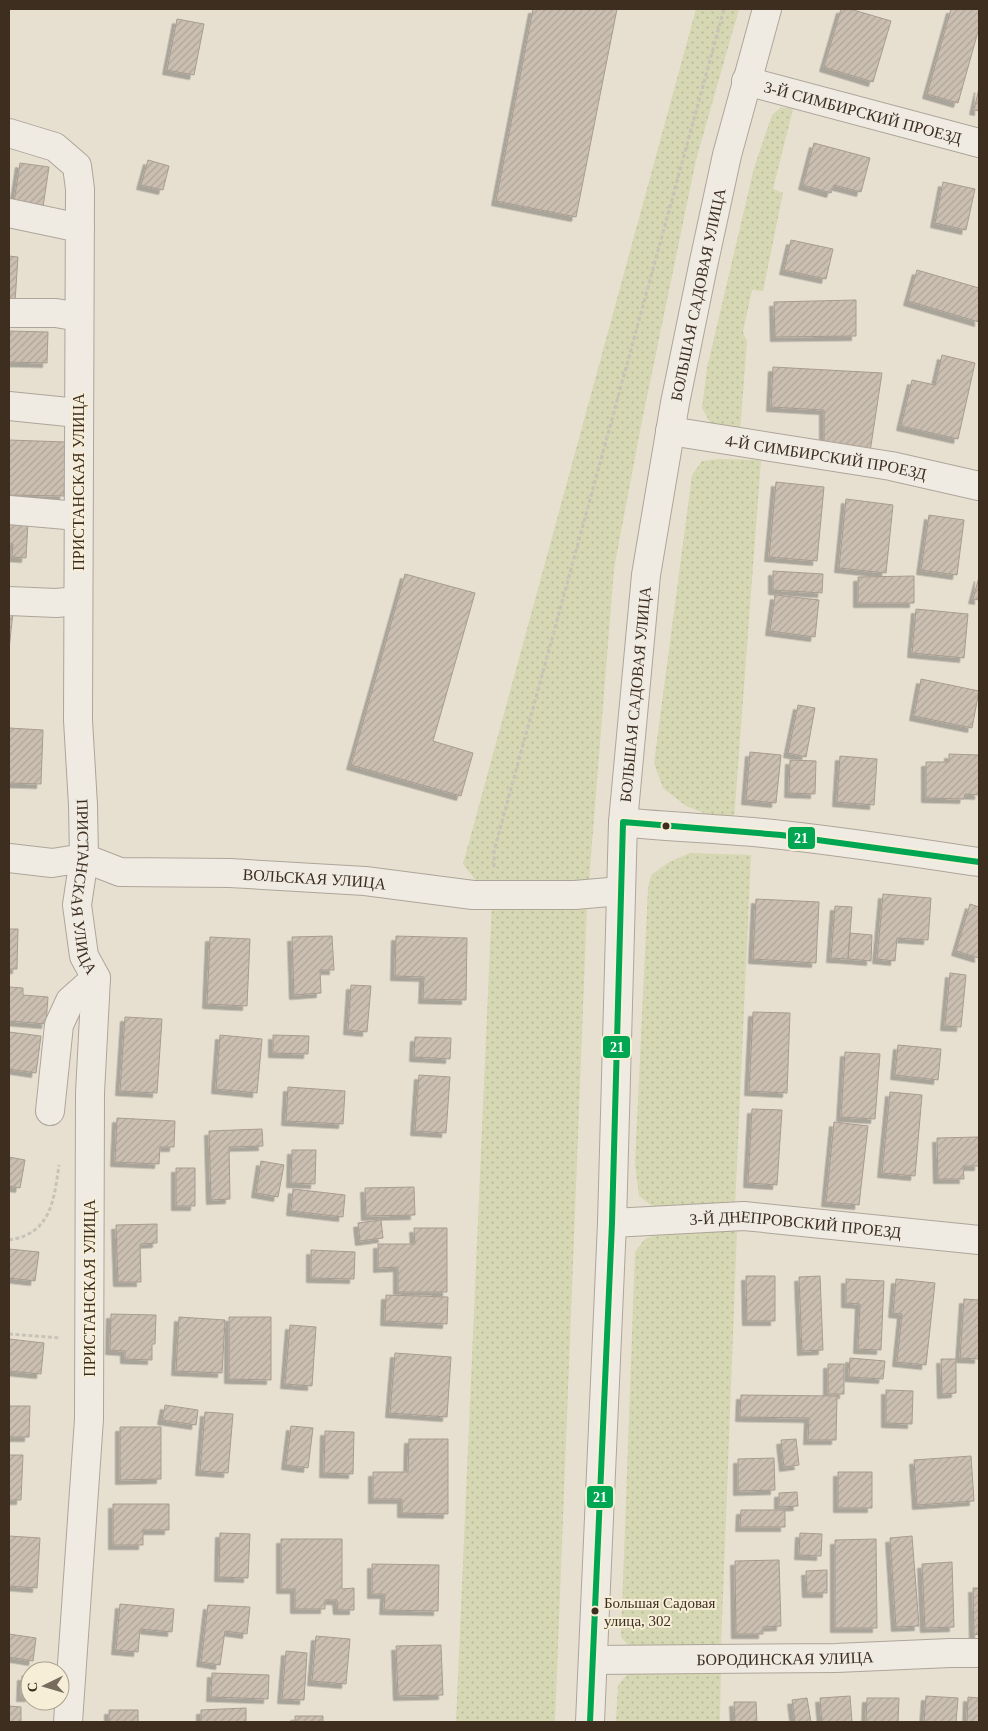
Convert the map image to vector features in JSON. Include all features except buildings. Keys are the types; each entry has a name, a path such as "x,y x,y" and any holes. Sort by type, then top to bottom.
{"street":[{"name":"БОЛЬШАЯ САДОВАЯ УЛИЦА","path":"590,1722 612,1222 623,822 646,575 670,431 709,238 727,155 767,9"},
{"name":"3-Й СИМБИРСКИЙ ПРОЕЗД","path":"746,81 979,143"},
{"name":"ПРИСТАНСКАЯ УЛИЦА","path":"9,133 55,147 77,166 80,189 78,720 84,858 77,905 84,956 96,978 90,1093 89,1419 68,1722"},
{"path":"9,213 80,228"},
{"path":"9,313 56,313 79,317"},
{"path":"9,406 78,413"},
{"name":"4-Й СИМБИРСКИЙ ПРОЕЗД","path":"670,431 891,466 979,486"},
{"path":"9,510 78,516"},
{"path":"9,601 56,604 78,601"},
{"path":"623,822 751,832 845,842 979,862"},
{"path":"9,858 52,863 84,858"},
{"name":"ВОЛЬСКАЯ УЛИЦА","path":"84,858 120,872 230,873 365,881 473,895 575,895 621,891"},
{"path":"50,1111 59,1025 70,1001 96,978"},
{"name":"3-Й ДНЕПРОВСКИЙ ПРОЕЗД","path":"612,1222 744,1216 979,1240"},
{"name":"БОРОДИНСКАЯ УЛИЦА","path":"593,1660 836,1658 979,1653"}],"path":[{"path":"492,896 494,851 724,9"},
{"path":"9,1240 18,1239 43,1225 54,1198 59,1163"},
{"path":"9,1334 89,1338"}],"green space":[{"path":"696,9 739,9 696,160 641,426 614,569 587,906 555,1722 456,1722 492,901 463,864"},
{"path":"781,107 793,109 773,189 783,193 763,291 752,290 743,332 747,341 740,431 711,424 702,408 707,368 754,168 772,115"},
{"path":"719,459 761,460 734,820 709,815 686,806 663,788 654,763 692,475 702,461"},
{"path":"690,853 751,855 735,1207 665,1210 651,1205 639,1196 635,1164 648,888 651,875 669,862"},
{"path":"737,1230 721,1647 637,1649 628,1645 621,1637 635,1252 644,1240 658,1233"},
{"path":"721,1665 720,1722 616,1722 618,1685 637,1668"}],"transit line":[{"name":"21","path":"623,822 781,835 979,862"},
{"name":"21","path":"590,1722 612,1223 623,822"}],"place":[{"name":"Большая Садовая улица, 302","path":"595,1611"}]}
